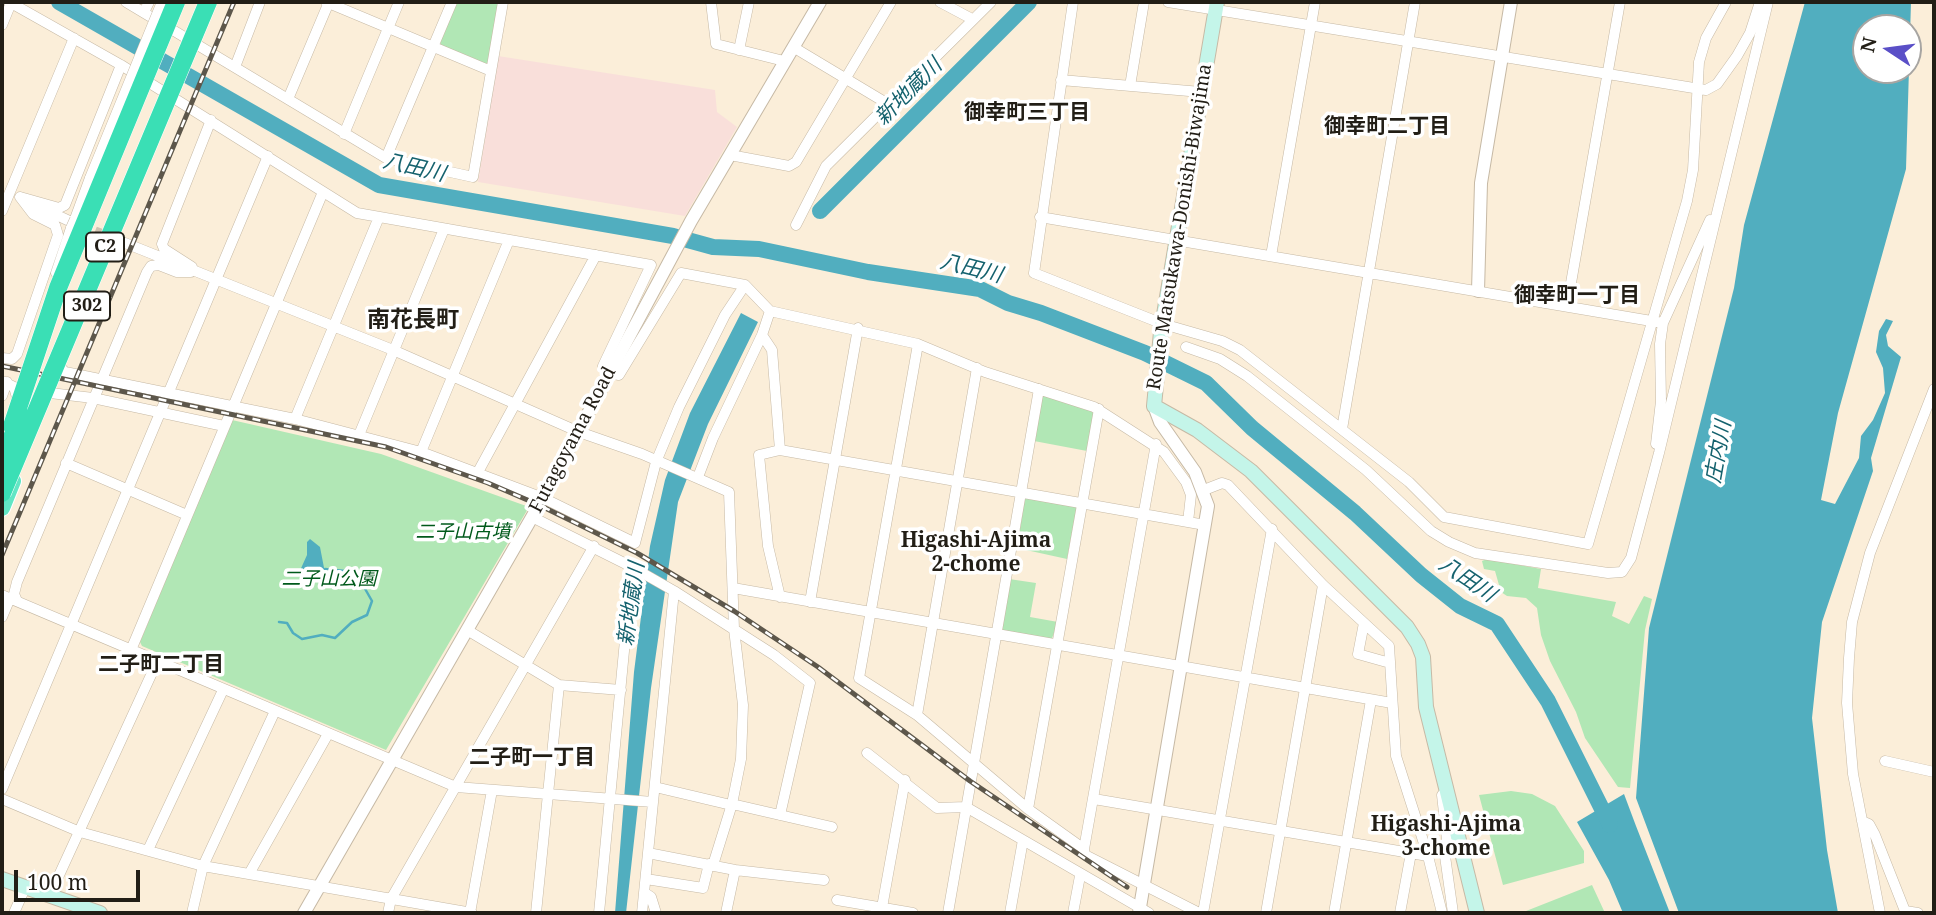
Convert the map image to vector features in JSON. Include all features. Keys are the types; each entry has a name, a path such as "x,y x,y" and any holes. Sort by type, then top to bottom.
{"highway":[{"path":"5,464 58,288 176,2"},
{"name":"C2","path":"2,493 5,464 195,2"},
{"name":"C2","path":"5,464 208,2"},
{"path":"5,464 94,303 221,2"},
{"name":"302","path":"2,508 172,104"},
{"name":"302","path":"2,438 108,187"}],"main road":[{"name":"Route Matsukawa-Donishi-Biwajima","path":"1216,6 1176,240 1153,400 1251,471 1408,627 1423,657 1426,706 1477,913"},
{"path":"2,879 100,913"}],"street":[{"path":"126,2 386,158 473,177 503,2"},
{"path":"144,12 149,2"},
{"path":"34,365 35,340 56,271 90,178 162,2"},
{"path":"235,67 260,2"},
{"path":"288,99 328,2 491,71"},
{"path":"344,134 399,2"},
{"path":"386,158 452,2"},
{"path":"711,2 716,44 784,61"},
{"path":"738,50 749,2"},
{"name":"Futagoyama Road","path":"304,913 532,517 690,224 820,2"},
{"path":"730,155 789,166 796,162 891,2"},
{"path":"940,2 972,19"},
{"path":"796,225 826,166 991,2"},
{"path":"1073,2 1040,216 1034,273 1162,328 1222,341 1240,350 1409,482 1444,517 1588,544 1658,322 1693,170 1696,89 1706,37 1726,2"},
{"path":"1130,86 1144,2"},
{"path":"1168,2 1216,6 1311,25 1706,90 1717,84 1750,33 1760,2"},
{"path":"1271,256 1315,2"},
{"path":"1342,429 1415,2"},
{"path":"1478,291 1481,183 1511,2"},
{"path":"1567,306 1620,2"},
{"path":"1186,348 1231,365 1366,470 1437,536 1475,553 1608,573 1622,572 1631,558 1659,453 1768,2"},
{"path":"2,24 11,3 121,65 357,213 651,265 603,366 609,373 620,375 681,273 745,285 770,311 858,328 918,344 977,368 1099,410 1156,444 1186,482 1191,495 1188,522"},
{"path":"2,211 6,191 74,38"},
{"path":"793,47 888,104"},
{"path":"20,197 59,208 65,205 121,65"},
{"path":"1061,80 1201,92"},
{"path":"198,272 184,259 164,249 162,244 211,120"},
{"path":"2,789 268,156"},
{"path":"6,191 75,224"},
{"path":"131,650 323,192"},
{"path":"2,358 12,359 17,354 58,231 52,222 33,214 20,197"},
{"path":"1659,453 1655,449 1661,401 1658,322 1697,254 1713,213 1719,207"},
{"path":"1040,216 1658,322"},
{"path":"295,419 379,217"},
{"path":"359,435 444,229"},
{"path":"421,452 509,240"},
{"path":"125,243 393,351 514,401 579,432 729,492 734,629 743,705 741,758 731,804 703,888 646,879"},
{"path":"478,472 514,401 596,255"},
{"path":"56,271 78,258"},
{"path":"2,617 149,269 159,265 177,272 198,272"},
{"path":"60,367 65,372 295,419 421,452 542,498 635,543 659,463 725,315 745,285"},
{"path":"33,305 47,298"},
{"path":"696,477 762,335 770,311"},
{"path":"27,323 35,340"},
{"path":"810,602 858,328"},
{"path":"762,335 772,349 780,450"},
{"path":"918,344 859,678 917,715 974,760 1028,809 1084,849"},
{"path":"17,354 34,365"},
{"path":"917,715 955,481 977,368"},
{"path":"5,382 16,392 18,401"},
{"path":"2,396 5,382"},
{"path":"948,913 1039,388"},
{"path":"1880,913 1853,774 1847,703 1852,622 1870,553 1934,389"},
{"path":"50,393 93,398 224,426"},
{"path":"867,753 905,780 937,808 965,807 1142,912 1143,885 1208,506 1204,490 1160,422 1153,400"},
{"path":"1028,809 1099,410"},
{"path":"1156,444 1084,849 1085,855 1201,913 1272,529"},
{"path":"780,597 768,546 759,455 780,450 1205,525"},
{"path":"66,463 187,515"},
{"path":"1204,490 1222,483 1228,485 1323,585 1390,646 1396,756 1428,856 1442,913"},
{"path":"532,517 594,546 674,592 734,629 810,683 780,815"},
{"path":"388,913 391,899 594,546"},
{"path":"598,913 612,799 632,567"},
{"path":"1266,913 1323,585"},
{"path":"733,588 1392,703"},
{"path":"642,913 674,592"},
{"path":"10,598 456,787 651,802"},
{"path":"1364,623 1358,654 1390,663"},
{"path":"467,630 559,685 621,690"},
{"path":"49,897 157,662"},
{"path":"536,913 559,685"},
{"path":"148,850 223,690"},
{"path":"1334,913 1371,700"},
{"path":"192,913 203,866 275,711"},
{"path":"249,874 328,734"},
{"path":"1885,761 1934,772"},
{"path":"882,910 905,780"},
{"path":"1444,780 1441,780 1448,849 1444,849 1453,913"},
{"path":"655,787 832,827"},
{"path":"2,799 80,832 203,866 471,913 492,790"},
{"path":"1094,799 1428,856"},
{"path":"1862,821 1869,824 1875,835 1905,912 1918,913"},
{"path":"1010,913 1023,841"},
{"path":"648,853 735,870 824,880"},
{"path":"1400,913 1411,853"},
{"path":"726,913 735,870"},
{"path":"1073,913 1080,876"},
{"path":"14,913 25,888"},
{"path":"645,893 651,897 656,913"},
{"path":"837,900 882,910 913,913"}],"shaded area":[{"path":"498,56 715,90 717,112 737,127 685,216 478,182"}],"green space":[{"path":"457,2 498,2 489,62 485,64 441,46 440,42"},
{"path":"1046,394 1092,410 1094,413 1087,451 1034,441 1042,397"},
{"name":"二子山公園","path":"232,420 381,454 529,507 386,750 142,646 140,642"},
{"path":"1025,497 1077,506 1067,559 1017,548"},
{"path":"1487,559 1541,569 1538,588 1616,602 1612,616 1629,624 1644,596 1652,599 1645,630 1630,788 1618,787 1585,738 1576,712 1550,661 1541,635 1537,608 1526,598 1507,596 1501,592 1495,571 1484,569 1482,561"},
{"path":"1009,579 1036,583 1030,617 1058,622 1051,641 1002,632"},
{"path":"1511,791 1532,794 1555,806 1584,851 1584,863 1503,885 1479,795"},
{"path":"1592,885 1605,913 1521,913"}],"water":[{"name":"庄内川","path":"1805,2 1911,2 1911,14 1852,14 1852,84 1909,84 1906,169 1838,413 1821,500 1835,504 1859,458 1861,436 1873,420 1885,393 1883,368 1876,352 1879,331 1886,319 1893,321 1886,335 1888,346 1901,357 1871,458 1873,471 1822,622 1812,718 1827,850 1838,913 1679,913 1636,798 1649,628 1734,288 1744,225"},
{"path":"741,313 758,322 708,424 678,502 651,688 626,913 615,913 634,672 650,546 665,480 690,413"},
{"path":"310,539 320,547 325,573 320,580 298,575 307,555 307,542"},
{"path":"1624,794 1670,913 1623,913 1609,880 1577,822"}],"waterway":[{"name":"八田川","path":"59,2 379,185 673,236 713,247 759,249 868,272 980,289 1008,303 1145,353 1206,383 1252,428 1355,513 1421,575 1460,606 1497,624 1548,701 1610,825"},
{"name":"新地蔵川","path":"820,211 1029,2"},
{"path":"279,622 287,623 293,633 302,639 322,635 335,638 352,622 367,615 372,601 360,580 345,571 325,569"}],"tunnel":[{"path":"81,226 125,243"}],"railway":[{"path":"2,555 234,2"},
{"path":"2,366 386,447 488,483 539,505 637,553 734,611 818,667 970,781 1127,887"}],"district":[{"name":"御幸町三丁目","path":"1027,113"},
{"name":"御幸町二丁目","path":"1387,127"},
{"name":"御幸町一丁目","path":"1577,296"},
{"name":"南花長町","path":"413,320"},
{"name":"Higashi-Ajima 2-chome","path":"976,553"},
{"name":"二子町二丁目","path":"161,665"},
{"name":"二子町一丁目","path":"532,758"},
{"name":"Higashi-Ajima 3-chome","path":"1446,837"}],"park label":[{"name":"二子山古墳","path":"463,533"}]}
